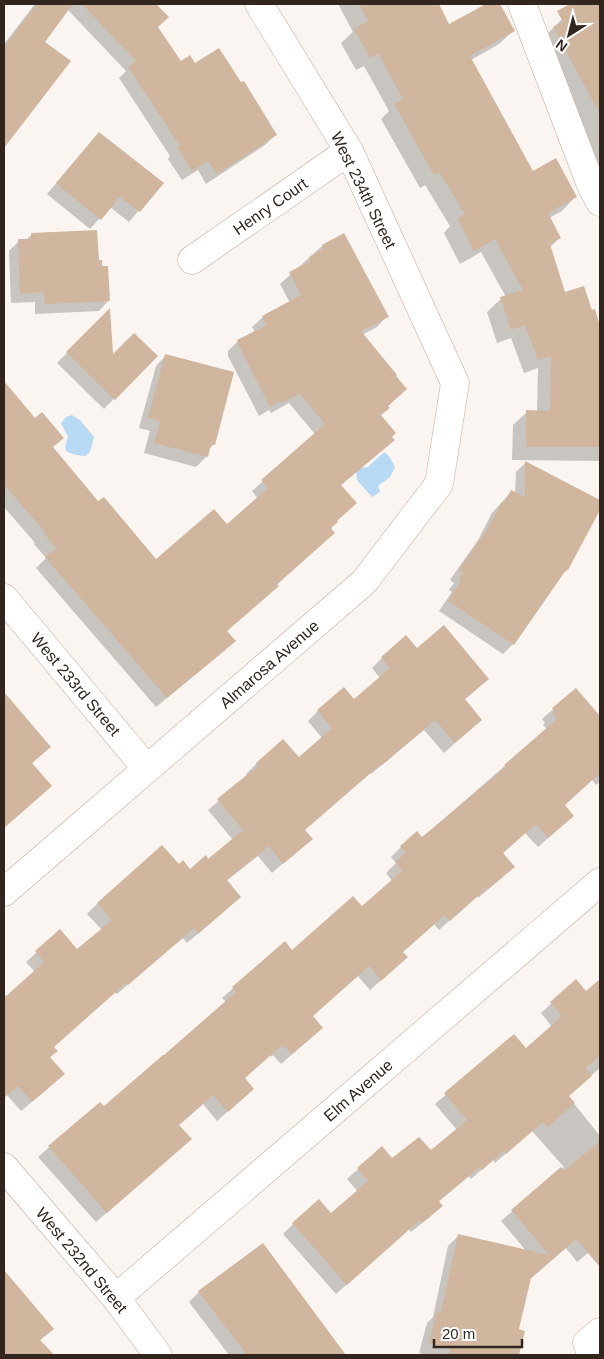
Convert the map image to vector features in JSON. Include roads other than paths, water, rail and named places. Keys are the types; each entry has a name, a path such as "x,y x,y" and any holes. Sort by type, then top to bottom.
{"street":[{"name":"West 234th Street","path":"260,4 349,151 455,383"},
{"path":"522,4 591,185 600,202"},
{"name":"Henry Court","path":"192,260 349,151"},
{"name":"Almarosa Avenue","path":"4,892 364,582 439,484 455,383"},
{"name":"West 233rd Street","path":"4,598 148,769"},
{"name":"Elm Avenue","path":"116,1298 600,882"},
{"name":"West 232nd Street","path":"4,1167 116,1298 158,1355"},
{"path":"592,1355 587,1343 600,1332"}],"water":[{"path":"72,415 80,420 94,437 90,452 85,456 67,452 65,447 68,437 61,423 66,417"},
{"path":"384,452 389,456 395,467 390,477 378,486 380,492 372,497 357,480 356,471 359,468 368,467"}]}
